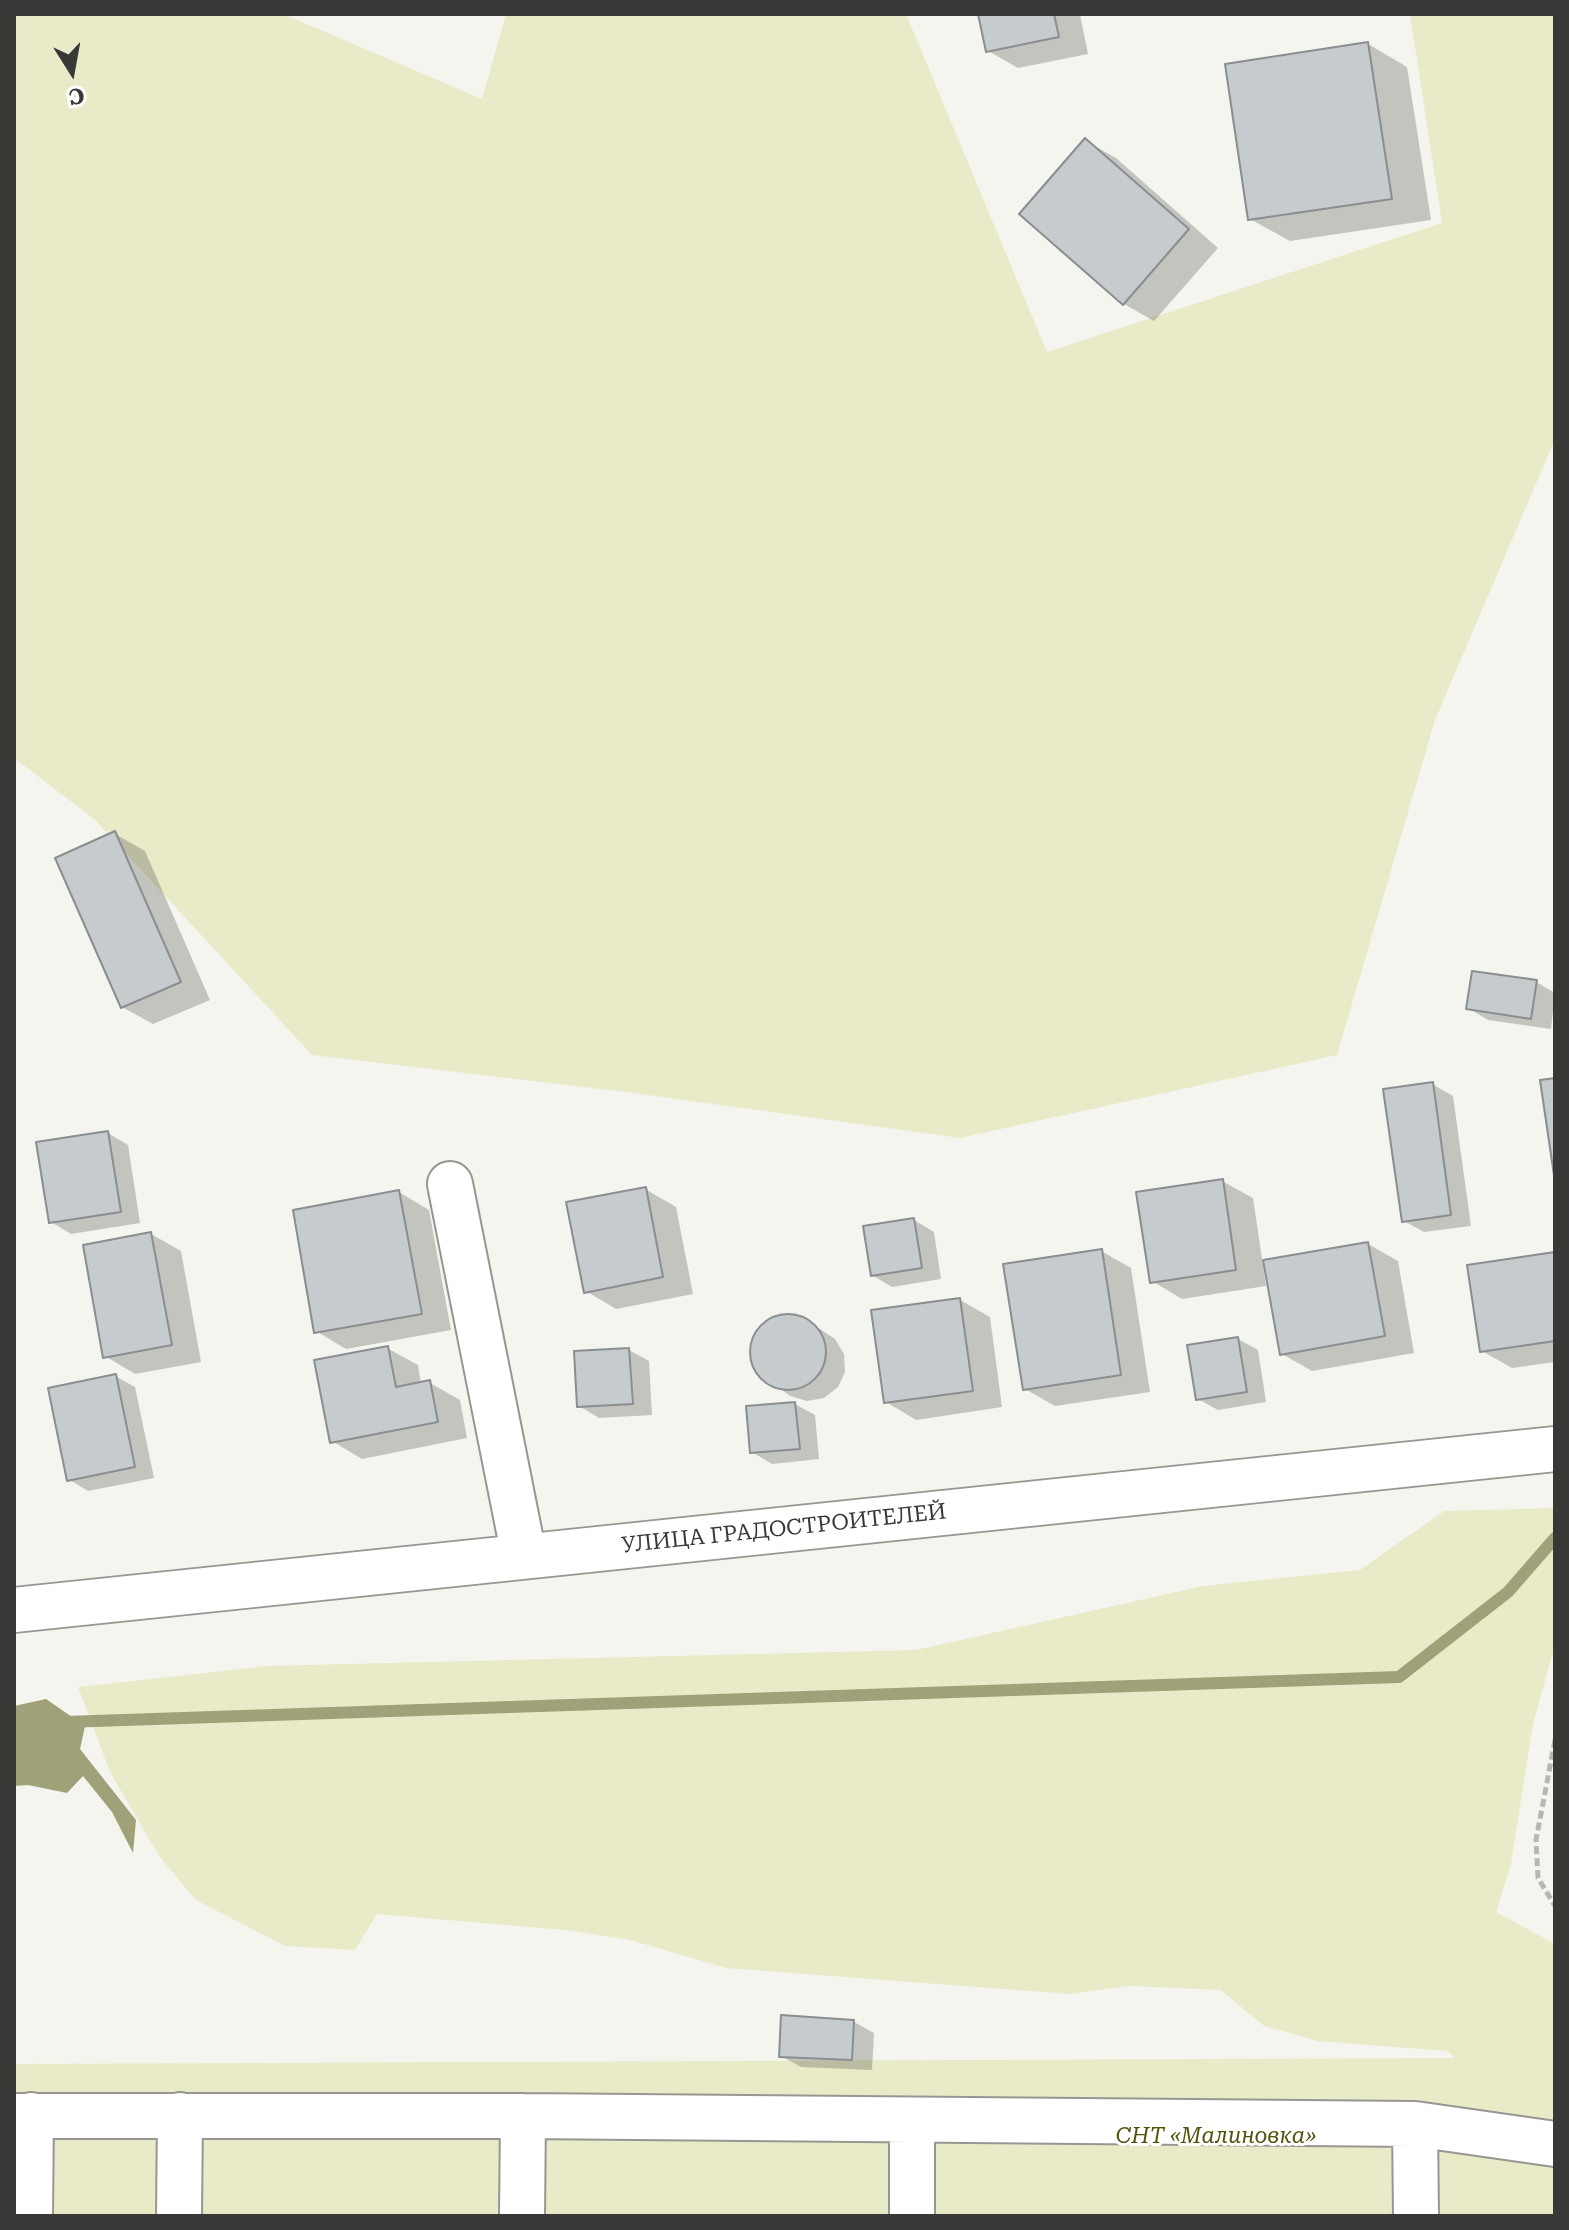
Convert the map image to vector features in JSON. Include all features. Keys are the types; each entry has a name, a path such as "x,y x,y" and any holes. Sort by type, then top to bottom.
{"street":[{"path":"450,1184 524,1556"},
{"name":"УЛИЦА ГРАДОСТРОИТЕЛЕЙ","path":"14,1610 1555,1449"},
{"path":"30,2216 22,2115 1415,2124 1555,2144"},
{"path":"179,2216 180,2115"},
{"path":"522,2216 523,2116"},
{"path":"912,2120 912,2216"},
{"path":"1415,2124 1416,2216"}],"path":[{"path":"1555,1740 1536,1840 1538,1878 1555,1906"}],"green space":[{"path":"14,14 283,14 482,99 506,14 906,14 1047,352 1442,223 1410,14 1555,14 1555,439 1435,720 1337,1055 960,1138 626,1092 312,1055 94,819 14,758"},
{"name":"СНТ «Малиновка»","path":"1555,1508 1555,1645 1533,1724 1511,1864 1496,1912 1555,1944 1555,2216 14,2216 14,2064 1455,2058 1447,2051 1318,2041 1264,2026 1221,1990 1130,1986 1069,1994 726,1968 630,1940 565,1930 377,1914 355,1950 285,1946 196,1900 159,1856 110,1772 78,1687 267,1666 916,1650 1203,1586 1360,1570 1444,1511"}],"shaded area":[{"path":"46,1699 85,1726 80,1749 136,1820 133,1853 112,1812 83,1776 67,1793 28,1785 14,1786 14,1706"}],"building":[{"path":"978,14 1054,14 1059,37 986,52"},
{"path":"1368,42 1392,199 1248,220 1225,64"},
{"path":"1085,138 1189,229 1123,305 1019,214"},
{"path":"115,831 181,982 121,1008 55,858"},
{"path":"1472,971 1537,980 1531,1019 1466,1009"},
{"path":"1555,1078 1555,1182 1540,1080"},
{"path":"1433,1082 1451,1215 1402,1222 1383,1089"},
{"path":"108,1131 121,1212 49,1223 36,1142"},
{"path":"1223,1179 1236,1270 1150,1283 1136,1192"},
{"path":"646,1187 663,1277 584,1293 566,1202"},
{"path":"399,1190 422,1314 314,1333 293,1210"},
{"path":"914,1218 922,1268 871,1276 863,1226"},
{"path":"151,1232 172,1345 103,1358 83,1245"},
{"path":"1368,1242 1385,1336 1280,1355 1263,1260"},
{"path":"1102,1249 1121,1375 1023,1390 1003,1264"},
{"path":"1555,1252 1555,1341 1480,1352 1467,1265"},
{"path":"960,1298 973,1391 884,1403 871,1310"},
{"path":"788,1314 803,1317 815,1325 823,1337 826,1352 823,1367 815,1379 803,1387 788,1390 773,1387 761,1379 753,1367 750,1352 753,1337 761,1325 773,1317"},
{"path":"1238,1337 1247,1392 1196,1400 1187,1345"},
{"path":"388,1346 396,1387 430,1380 438,1422 330,1443 314,1360"},
{"path":"629,1348 633,1404 577,1407 574,1351"},
{"path":"116,1374 135,1467 67,1481 48,1388"},
{"path":"795,1402 800,1449 750,1453 746,1406"},
{"path":"781,2015 854,2020 852,2060 779,2057"}],"waterway":[{"path":"65,1722 1399,1677 1508,1592 1555,1538"}]}
